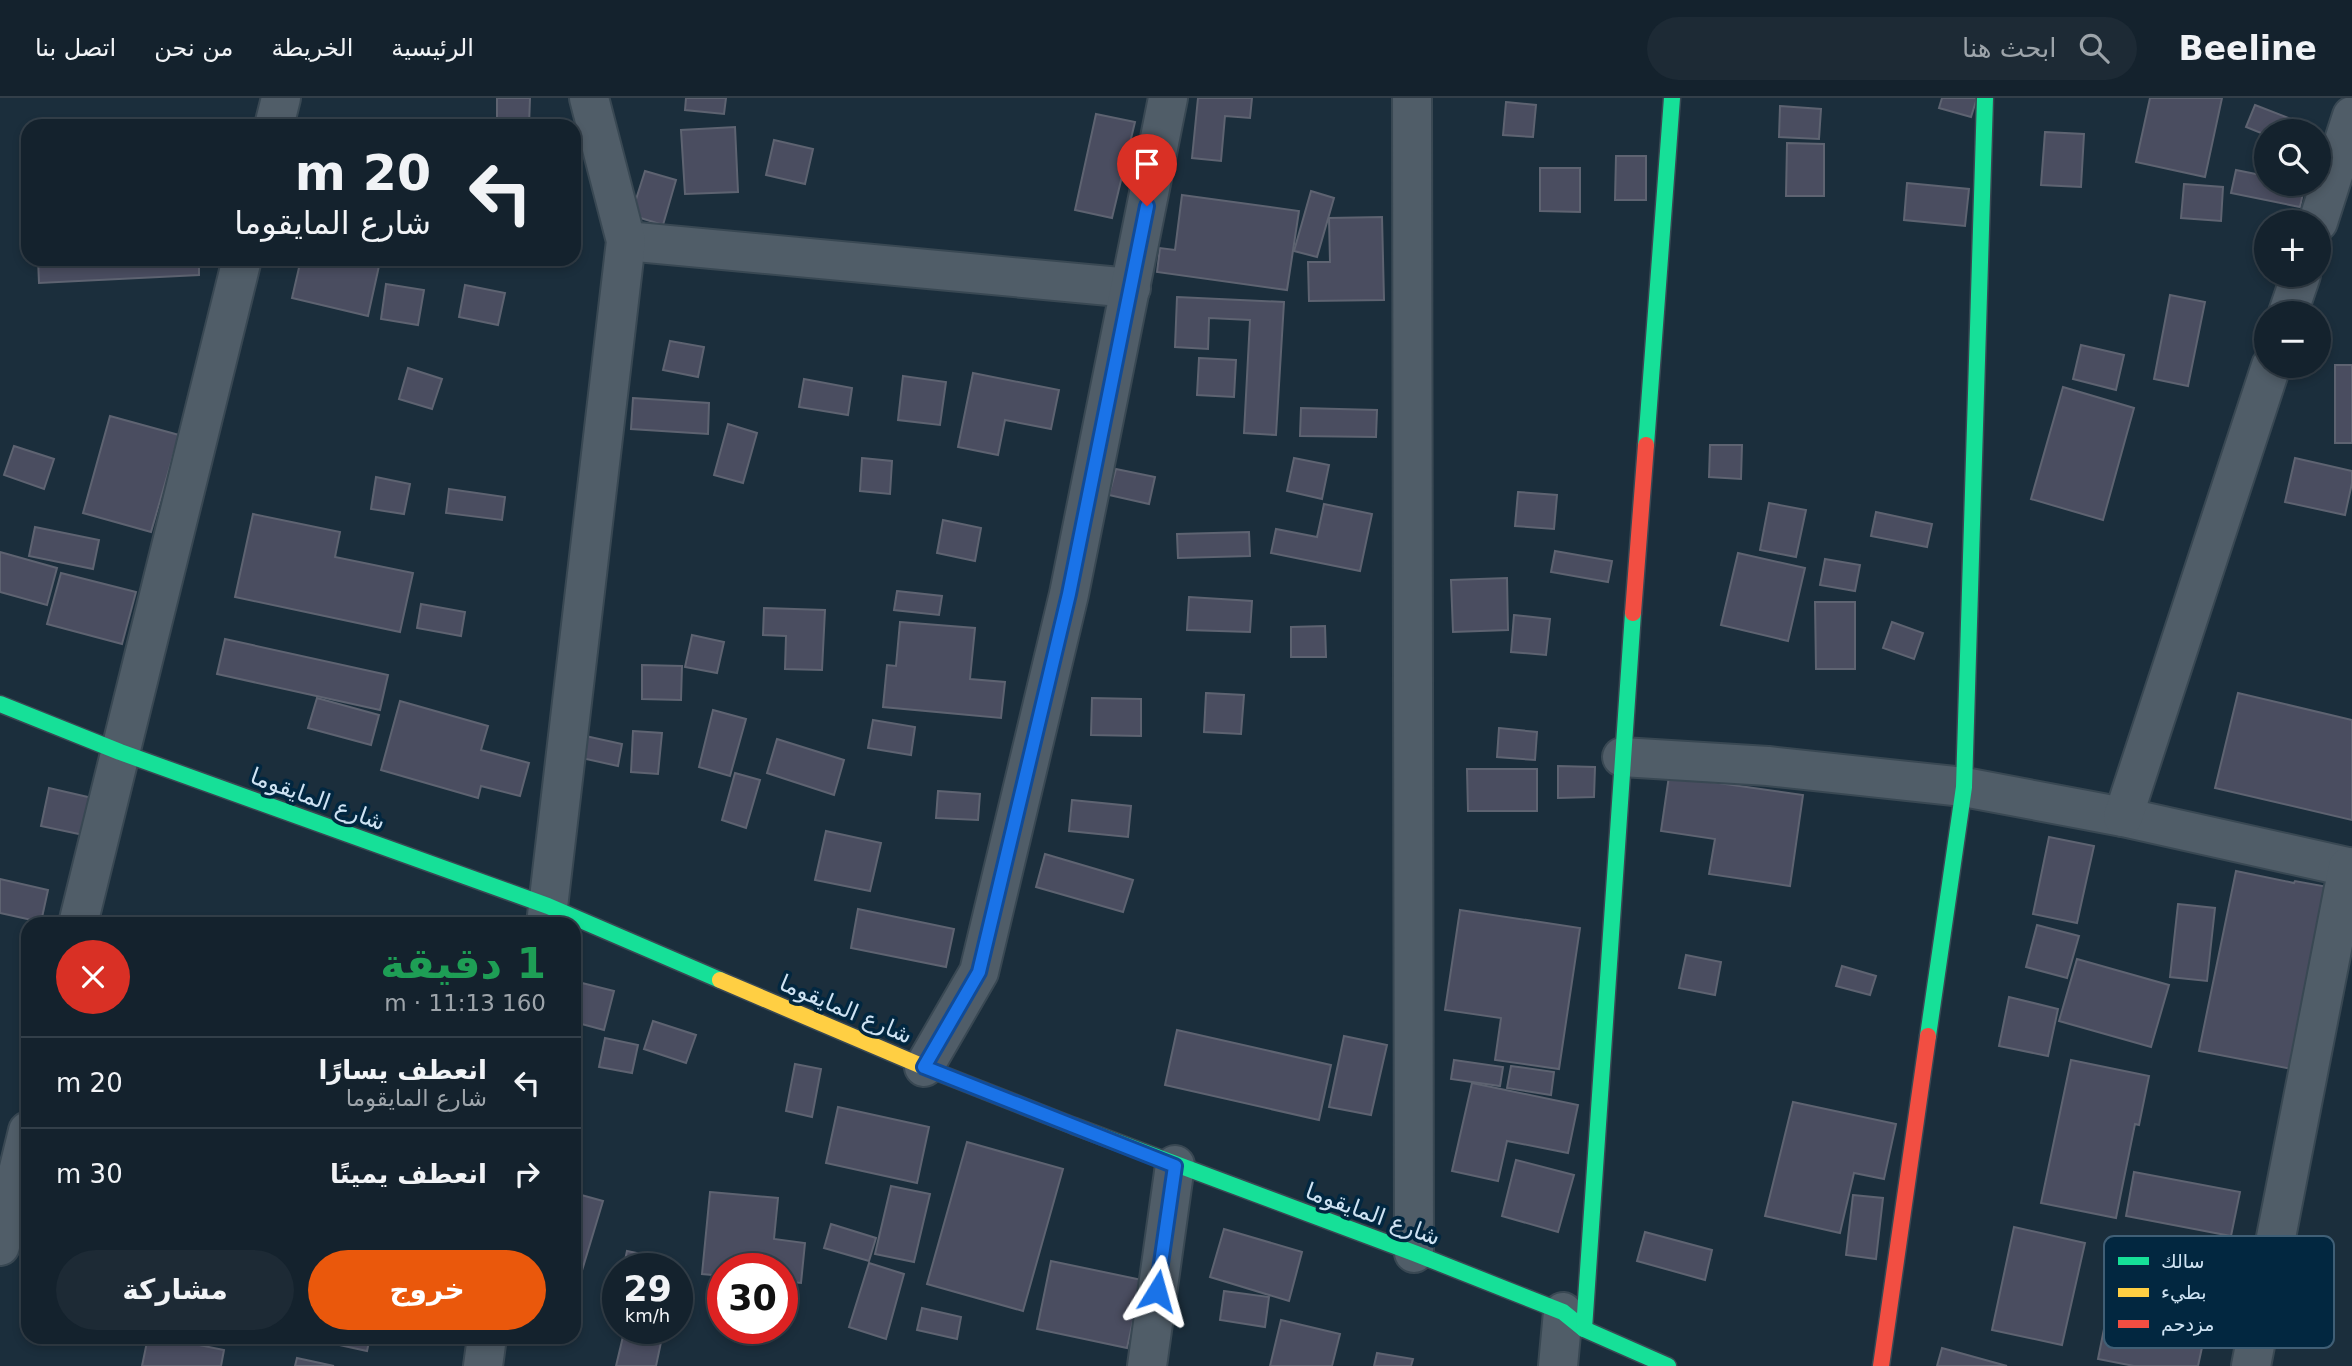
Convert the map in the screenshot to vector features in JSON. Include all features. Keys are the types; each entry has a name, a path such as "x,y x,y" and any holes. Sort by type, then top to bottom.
{"street":[{"path":"276,119 281,98"},
{"path":"547,915 626,241 589,98"},
{"path":"924,1067 979,972 1069,594 1168,98"},
{"path":"1412,98 1414,1253"},
{"path":"1558,1366 1573,1321 1622,757 1672,98"},
{"path":"1881,1366 1964,787 1985,98"},
{"path":"2323,210 2346,154 2352,116"},
{"path":"626,241 1131,288"},
{"path":"80,917 240,266"},
{"path":"2123,817 2267,378"},
{"name":"شارع المايقوما","path":"0,704 547,915"},
{"path":"1622,757 1768,766 1964,787 2123,817 2350,868 2277,1236"},
{"name":"شارع المايقوما","path":"581,929 1175,1166 1414,1253 1573,1321 1668,1366"},
{"path":"0,1246 21,1160"},
{"path":"1147,1366 1175,1166"},
{"path":"483,1366 486,1344"},
{"path":"2251,1366 2255,1348"}],"building":[{"path":"497,98 530,98 529,119 497,119"},
{"path":"686,98 726,98 724,114 685,110"},
{"path":"1198,98 1252,98 1250,118 1225,116 1221,161 1192,158"},
{"path":"1942,98 1977,98 1971,117 1939,108"},
{"path":"2150,98 2222,98 2205,177 2136,162"},
{"path":"1506,102 1536,105 1533,137 1503,135"},
{"path":"2255,105 2291,119 2254,119 2254,130 2246,127"},
{"path":"1780,106 1821,109 1819,139 1779,137"},
{"path":"1096,114 1135,122 1112,218 1075,210"},
{"path":"735,127 738,192 685,194 681,130"},
{"path":"2045,132 2084,134 2081,187 2041,185"},
{"path":"774,140 813,149 805,184 766,175"},
{"path":"1787,143 1824,144 1824,196 1786,196"},
{"path":"1616,156 1646,156 1646,200 1615,200"},
{"path":"1540,168 1580,168 1580,212 1540,211"},
{"path":"2236,170 2254,174 2254,196 2302,196 2300,207 2231,193"},
{"path":"645,171 676,180 663,225 631,215"},
{"path":"1907,183 1969,189 1965,226 1904,220"},
{"path":"2184,184 2223,187 2221,221 2181,218"},
{"path":"1311,191 1334,198 1317,257 1294,251"},
{"path":"1182,195 1299,211 1287,290 1157,272 1160,248 1175,250"},
{"path":"1382,217 1384,300 1309,301 1308,262 1330,262 1329,218"},
{"path":"38,266 199,266 199,275 39,283"},
{"path":"299,266 379,266 368,316 292,298"},
{"path":"386,284 424,290 418,325 381,319"},
{"path":"465,285 505,293 498,325 459,317"},
{"path":"2170,295 2205,302 2188,386 2154,379"},
{"path":"1177,297 1284,302 1276,435 1244,433 1250,320 1209,318 1208,349 1175,347"},
{"path":"670,341 704,347 698,377 663,370"},
{"path":"2081,345 2124,355 2116,390 2073,379"},
{"path":"1199,358 1236,360 1234,397 1197,395"},
{"path":"2335,365 2352,365 2352,443 2335,443"},
{"path":"408,368 442,379 432,409 399,399"},
{"path":"973,373 1059,390 1051,429 1005,420 998,455 958,447"},
{"path":"903,376 946,382 940,425 898,420"},
{"path":"804,379 852,388 848,415 799,407"},
{"path":"2063,387 2134,408 2103,520 2031,499"},
{"path":"633,398 709,403 708,434 631,429"},
{"path":"1301,408 1377,410 1376,437 1300,436"},
{"path":"110,416 179,435 151,532 83,513"},
{"path":"728,424 757,433 743,483 714,475"},
{"path":"1710,445 1742,445 1741,479 1709,477"},
{"path":"14,446 54,459 44,489 4,475"},
{"path":"862,458 892,461 890,494 860,491"},
{"path":"1294,458 1329,465 1322,499 1287,491"},
{"path":"2295,458 2352,471 2345,515 2285,502"},
{"path":"1116,469 1155,477 1149,504 1109,495"},
{"path":"376,477 410,484 404,514 371,509"},
{"path":"449,489 505,497 502,520 446,513"},
{"path":"1518,492 1557,495 1554,529 1515,526"},
{"path":"1769,503 1806,510 1796,557 1760,550"},
{"path":"1324,504 1372,514 1360,571 1271,553 1276,529 1317,537"},
{"path":"1876,512 1932,524 1927,547 1871,536"},
{"path":"253,514 340,532 335,557 413,573 400,632 235,597"},
{"path":"943,520 981,528 975,561 937,553"},
{"path":"35,527 99,540 93,569 29,556"},
{"path":"1249,532 1250,556 1178,558 1177,534"},
{"path":"1555,551 1612,561 1608,582 1551,572"},
{"path":"0,552 57,568 47,605 0,592"},
{"path":"1738,553 1805,568 1788,641 1721,625"},
{"path":"1825,559 1860,565 1855,591 1820,585"},
{"path":"61,573 136,592 122,644 47,624"},
{"path":"1507,578 1508,630 1453,632 1451,580"},
{"path":"897,591 942,596 939,615 894,610"},
{"path":"1189,597 1252,601 1250,632 1187,630"},
{"path":"1815,602 1855,602 1855,669 1816,669"},
{"path":"421,604 465,612 461,636 417,628"},
{"path":"764,608 825,610 822,670 785,669 786,636 763,635"},
{"path":"1514,615 1550,619 1546,655 1511,652"},
{"path":"900,622 975,628 970,679 1005,682 1001,718 883,707 887,665 896,666"},
{"path":"1892,622 1923,633 1914,659 1883,648"},
{"path":"1325,626 1326,657 1291,657 1291,627"},
{"path":"692,635 724,642 717,673 685,667"},
{"path":"225,639 388,675 380,710 217,674"},
{"path":"642,665 682,666 681,700 642,699"},
{"path":"1206,693 1244,695 1241,734 1204,732"},
{"path":"2238,693 2352,720 2352,820 2215,788"},
{"path":"317,698 379,715 371,745 308,728"},
{"path":"1092,698 1141,699 1141,736 1091,735"},
{"path":"400,701 488,726 481,750 529,763 520,796 481,786 478,798 381,770"},
{"path":"713,710 746,719 730,776 699,767"},
{"path":"873,720 915,727 911,755 868,748"},
{"path":"1499,728 1537,732 1535,760 1497,757"},
{"path":"633,731 662,733 658,774 631,772"},
{"path":"581,735 622,744 618,766 577,757"},
{"path":"777,739 844,760 834,795 767,773"},
{"path":"1558,766 1595,767 1594,797 1558,798"},
{"path":"1467,769 1537,769 1537,811 1468,811"},
{"path":"735,773 760,780 746,828 722,820"},
{"path":"1669,776 1803,795 1790,886 1709,874 1715,839 1661,831"},
{"path":"49,788 101,800 93,837 41,826"},
{"path":"938,791 980,794 978,820 936,818"},
{"path":"1072,800 1131,806 1128,837 1069,831"},
{"path":"826,831 881,843 870,891 815,880"},
{"path":"2049,837 2094,846 2077,923 2033,914"},
{"path":"1045,854 1133,880 1123,912 1036,887"},
{"path":"2236,871 2328,887 2292,1069 2199,1051"},
{"path":"0,879 48,890 42,917 21,918 0,913"},
{"path":"2178,904 2215,908 2207,981 2170,977"},
{"path":"858,909 954,929 946,967 851,948"},
{"path":"1460,910 1580,928 1559,1069 1495,1060 1501,1018 1445,1010"},
{"path":"2037,925 2079,936 2067,978 2026,967"},
{"path":"1686,955 1721,962 1715,995 1679,988"},
{"path":"2077,959 2169,985 2151,1047 2059,1021"},
{"path":"1842,966 1876,976 1870,995 1836,986"},
{"path":"581,983 614,991 604,1030 581,1024"},
{"path":"2009,997 2058,1009 2048,1056 1999,1046"},
{"path":"653,1021 696,1035 686,1063 644,1049"},
{"path":"1177,1030 1331,1065 1319,1120 1165,1085"},
{"path":"1344,1036 1387,1045 1371,1115 1329,1107"},
{"path":"605,1038 638,1045 632,1073 599,1067"},
{"path":"1454,1060 1503,1067 1500,1086 1451,1079"},
{"path":"2071,1060 2149,1076 2139,1125 2135,1124 2116,1218 2041,1203"},
{"path":"795,1064 821,1069 812,1117 786,1111"},
{"path":"1511,1066 1554,1072 1551,1095 1507,1088"},
{"path":"1472,1083 1578,1105 1568,1153 1507,1141 1498,1181 1452,1171"},
{"path":"1793,1102 1896,1124 1884,1179 1854,1173 1840,1233 1765,1216"},
{"path":"838,1107 929,1127 917,1183 826,1163"},
{"path":"967,1142 1063,1169 1023,1311 927,1284"},
{"path":"1516,1160 1574,1175 1558,1232 1502,1216"},
{"path":"2134,1172 2240,1192 2231,1236 2126,1216"},
{"path":"891,1186 930,1194 914,1262 875,1254"},
{"path":"710,1192 778,1198 774,1239 805,1243 801,1283 798,1283 798,1253 707,1253 707,1274 702,1274"},
{"path":"581,1195 603,1201 581,1274"},
{"path":"1853,1195 1883,1198 1876,1259 1846,1255"},
{"path":"831,1224 876,1238 869,1261 824,1248"},
{"path":"2014,1227 2085,1243 2062,1345 1992,1330"},
{"path":"1224,1229 1302,1252 1289,1301 1210,1277"},
{"path":"1645,1232 1712,1250 1705,1280 1637,1261"},
{"path":"1051,1261 1142,1280 1127,1348 1037,1329"},
{"path":"869,1263 904,1274 886,1339 849,1327"},
{"path":"1224,1291 1269,1297 1265,1327 1220,1320"},
{"path":"922,1308 961,1317 957,1339 917,1330"},
{"path":"1281,1320 1340,1334 1332,1366 1270,1366"},
{"path":"2104,1329 2104,1348 2202,1348 2198,1366 2134,1366 2098,1359"},
{"path":"147,1344 194,1344 224,1350 221,1366 142,1366"},
{"path":"335,1344 368,1344 367,1351"},
{"path":"621,1344 661,1344 656,1366 616,1366"},
{"path":"1942,1348 2007,1366 1937,1366"},
{"path":"1377,1353 1413,1359 1411,1366 1374,1366"},
{"path":"297,1358 334,1366 295,1366"}],"traffic: fast":[{"path":"1646,445 1672,98"},
{"path":"1928,1036 1964,787 1985,98"},
{"path":"1584,1329 1633,613"},
{"path":"0,704 120,752 574,917"},
{"path":"581,920 720,980"},
{"path":"1074,1126 1414,1253 1563,1312 1584,1329 1668,1366"}],"traffic: slow":[{"path":"720,980 924,1067 1074,1126"}],"traffic: jam":[{"path":"1633,613 1646,445"},
{"path":"1881,1366 1928,1036"}],"route":[{"path":"1147,206 1069,594 979,972 924,1067 1175,1166 1157,1291"}]}
